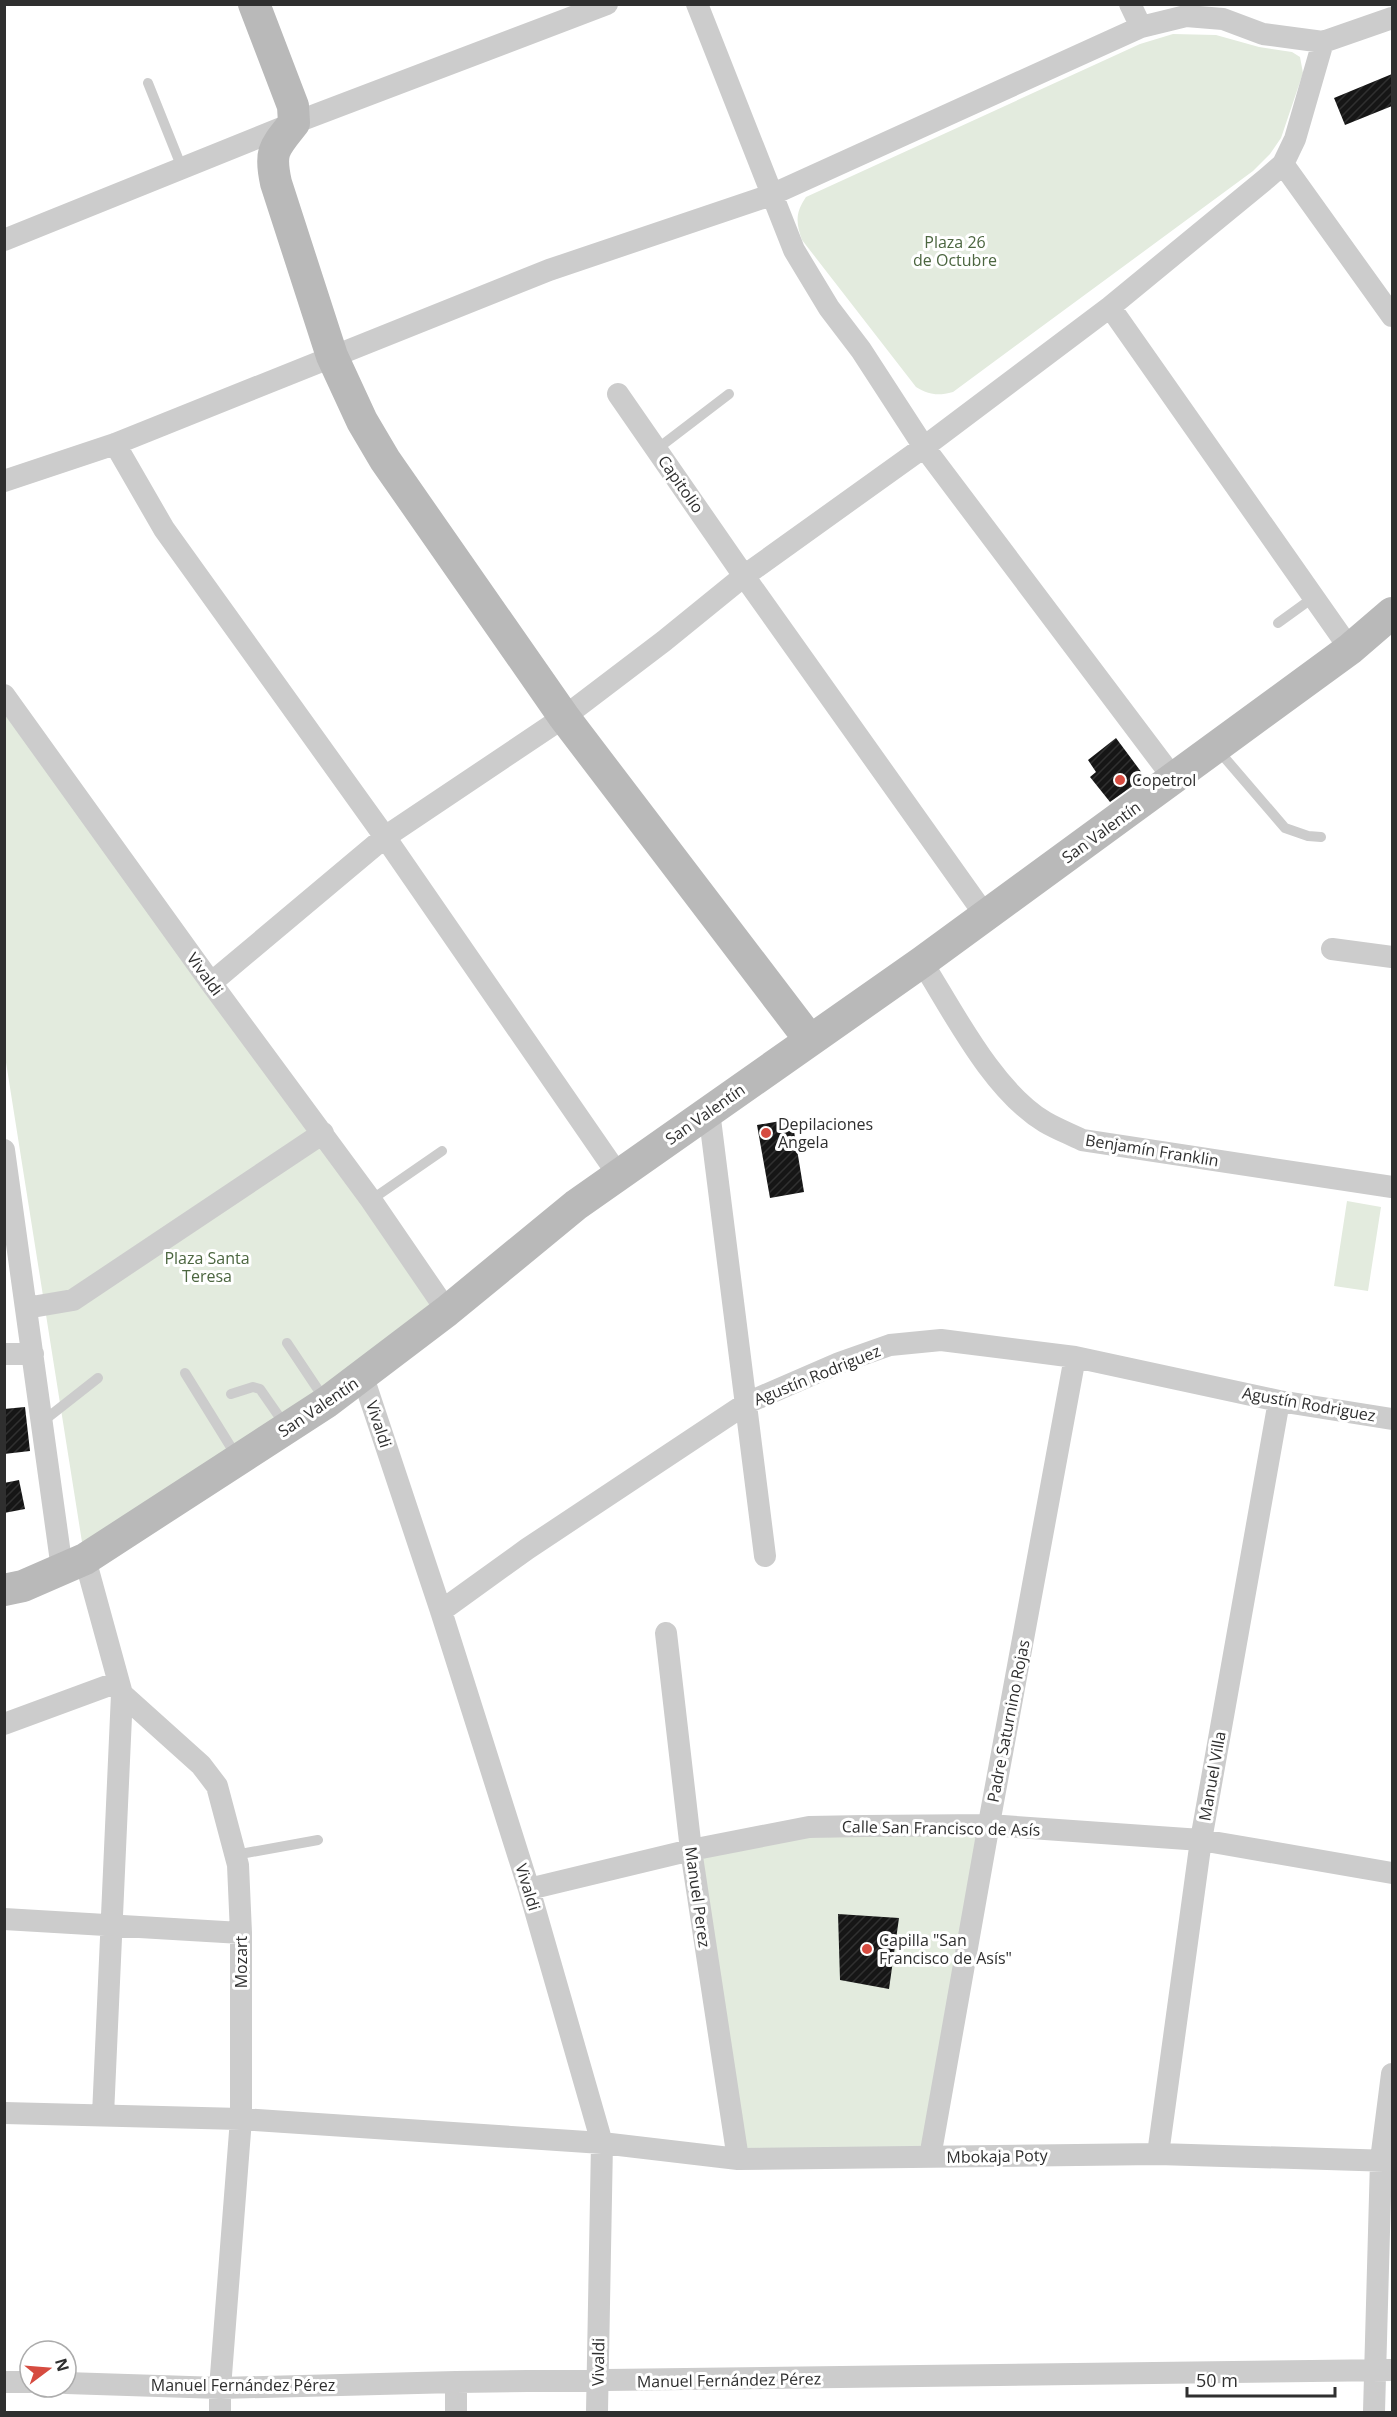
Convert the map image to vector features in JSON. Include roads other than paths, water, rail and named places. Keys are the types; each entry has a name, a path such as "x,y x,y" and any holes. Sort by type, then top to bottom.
{"main road":[{"path":"254,4 293,106 294,123 275,146 272,164 276,183 332,356 362,421 385,460 564,717 810,1040"},
{"name":"San Valentín","path":"4,1590 23,1586 74,1564 239,1460 363,1377 576,1204 922,963 1350,649 1392,613"}],"street":[{"path":"4,240 294,123 608,4"},
{"path":"697,4 794,250 829,308 861,350 924,447 1174,779"},
{"path":"1130,4 1141,27"},
{"path":"4,481 115,444 549,270 771,195 1141,27 1186,16 1223,19 1263,34 1323,42 1392,18"},
{"path":"211,983 385,837 564,717 664,641 744,576 924,447 1110,307 1283,164 1295,139 1323,42"},
{"path":"1283,164 1392,316"},
{"path":"1110,307 1350,649"},
{"name":"Capitolio","path":"618,394 744,576 985,915"},
{"path":"115,444 164,529 385,837 619,1176"},
{"name":"Vivaldi","path":"4,695 211,983 323,1133 447,1311"},
{"path":"1332,949 1392,957"},
{"name":"Benjamín Franklin","path":"922,963 989,1067 1014,1097 1044,1121 1083,1140 1392,1187"},
{"path":"710,1111 765,1556"},
{"path":"26,1308 73,1300 323,1133"},
{"path":"4,1149 11,1244 26,1308 42,1422 74,1564 120,1688 103,2115"},
{"name":"Agustín Rodriguez","path":"441,1611 527,1549 747,1403 839,1363 890,1345 941,1340 1075,1357 1279,1401 1392,1419"},
{"path":"4,1354 33,1354"},
{"name":"Padre Saturnino Rojas","path":"930,2157 988,1825 1075,1357"},
{"name":"Vivaldi","path":"363,1377 441,1611 529,1889 603,2143 597,2412"},
{"name":"Manuel Villa","path":"1158,2154 1201,1840 1279,1401"},
{"name":"Manuel Perez","path":"666,1633 691,1851 738,2159"},
{"path":"4,1724 120,1688"},
{"name":"Mozart","path":"120,1688 201,1765 217,1786 235,1856 241,1933 241,2119 220,2412"},
{"name":"Calle San Francisco de Asís","path":"529,1889 691,1851 809,1827 988,1825 1201,1840 1392,1873"},
{"path":"4,1919 241,1933"},
{"path":"1374,2412 1383,2370 1387,2160 1392,2074"},
{"name":"Mbokaja Poty","path":"4,2114 241,2119 603,2143 738,2159 1158,2154 1387,2160"},
{"name":"Manuel Fernández Pérez","path":"78,2383 220,2388 456,2382 597,2382 1383,2370"},
{"path":"456,2382 456,2412"}],"lane":[{"path":"148,83 182,168"},
{"path":"657,449 729,393"},
{"path":"1278,623 1314,597"},
{"path":"1216,748 1284,828 1308,836 1321,837"},
{"path":"371,1200 442,1151"},
{"path":"288,1343 327,1402"},
{"path":"185,1373 221,1427 239,1460"},
{"path":"42,1422 98,1378"},
{"path":"231,1394 253,1387 260,1389 287,1428"},
{"path":"235,1856 318,1840"}],"place":[{"name":"Copetrol","path":"1120,780"},
{"name":"Depilaciones Angela","path":"766,1133"},
{"name":"Capilla \"San Francisco de Asís\"","path":"867,1949"}],"park label":[{"name":"Plaza 26 de Octubre","path":"955,251"},
{"name":"Plaza Santa Teresa","path":"207,1267"}]}
